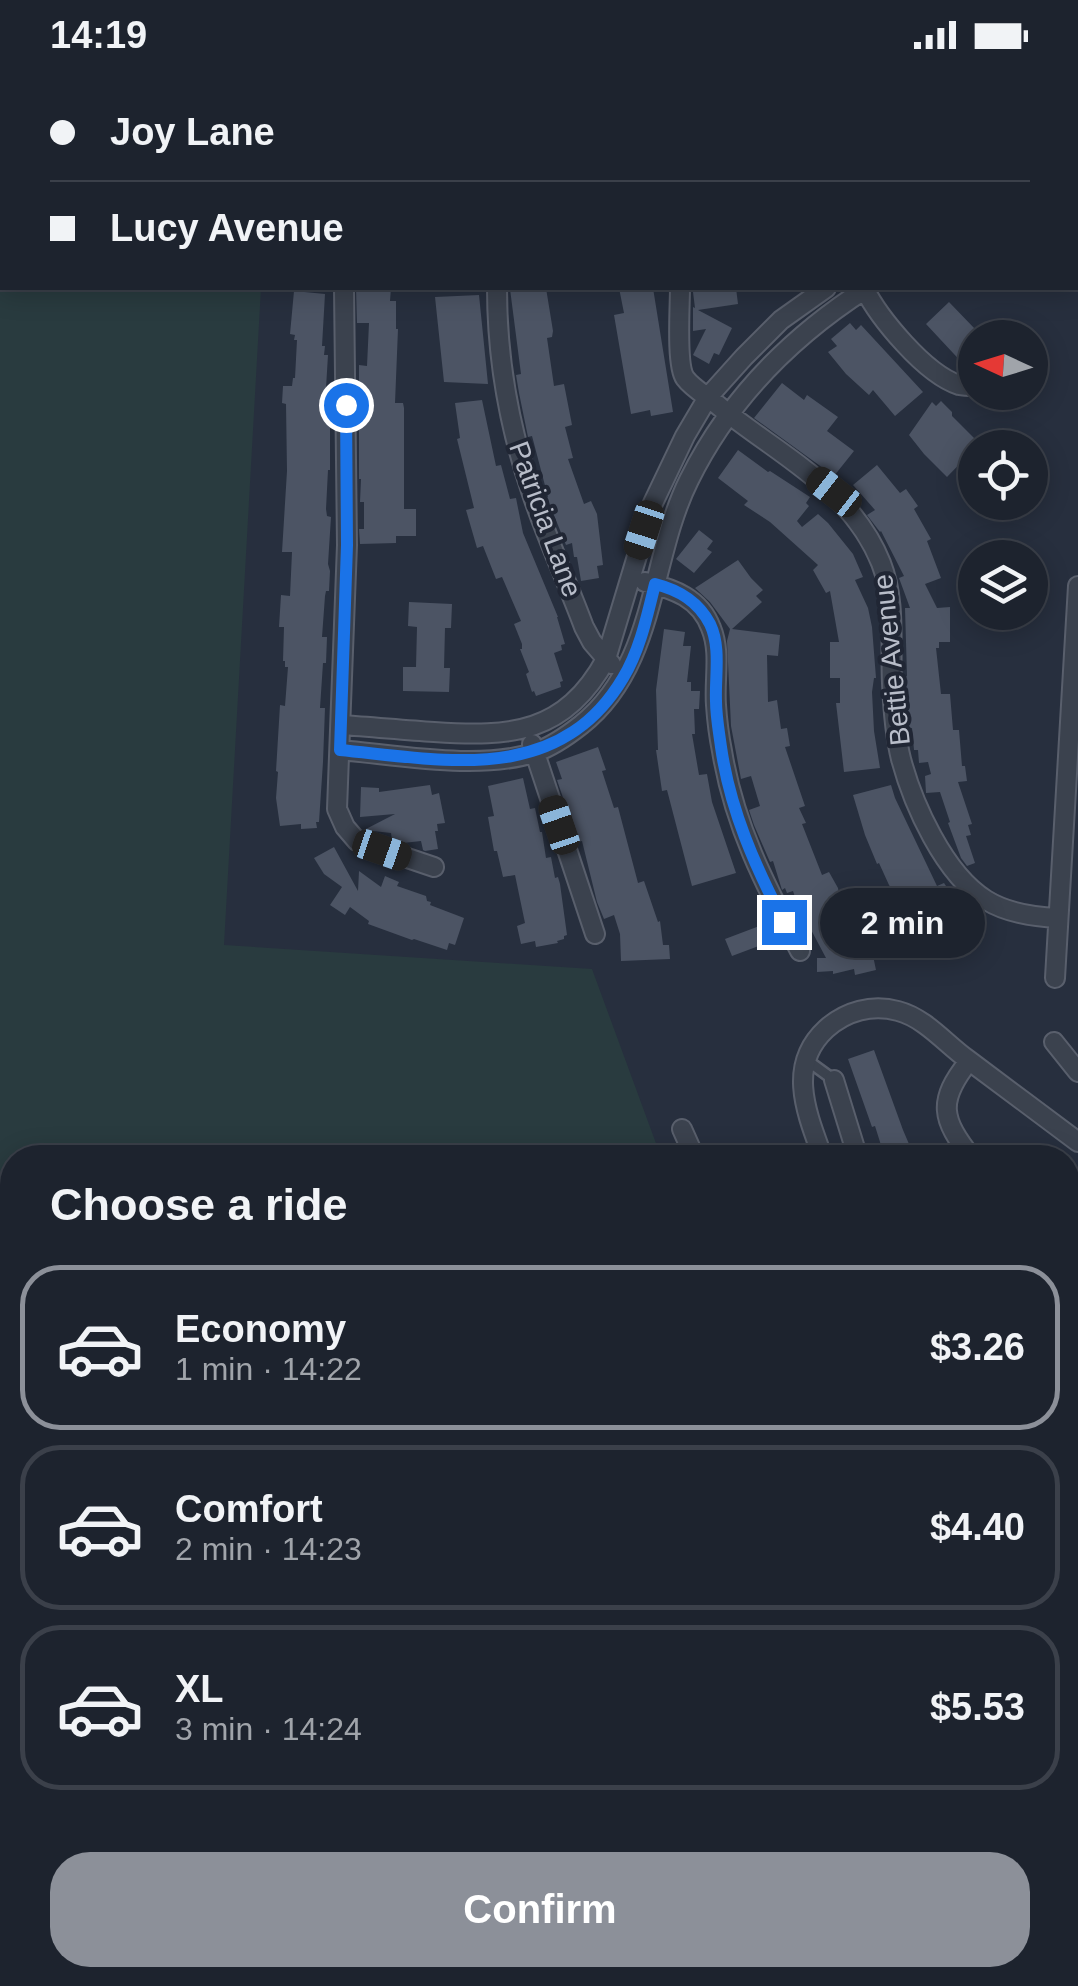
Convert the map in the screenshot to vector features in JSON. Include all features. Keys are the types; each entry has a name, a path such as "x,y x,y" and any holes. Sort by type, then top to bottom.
{"street":[{"path":"344,290 347,545 338,809 344,827 357,842 434,868"},
{"name":"Patricia Lane","path":"496,290 507,400 532,494 584,626 592,642 624,678"},
{"name":"Bettie Avenue","path":"680,290 685,378 834,492 869,539 880,562 891,611 892,686 900,756 932,835 969,887 985,900 1026,914 1058,918"},
{"path":"341,724 480,735 536,726 572,704 593,683 606,659 653,502 708,397 781,320 823,290"},
{"path":"340,750 452,760 502,759 535,752 564,738 599,711 624,678 642,635 670,530 712,437 766,370 800,337 862,290"},
{"path":"866,290 874,307 903,342 958,384"},
{"path":"630,578 687,596 710,625 716,642 718,720 732,803 743,836 800,951"},
{"path":"1055,978 1078,586"},
{"path":"527,728 595,934"},
{"path":"818,1145 802,1090 803,1069 810,1050 821,1034 848,1014 885,1008 918,1019 1078,1142"},
{"path":"1054,1042 1078,1072"},
{"path":"962,1145 946,1117 953,1080 969,1061"},
{"path":"834,1080 854,1145"},
{"path":"682,1129 689,1145"}],"lane":[{"path":"806,1060 834,1080"}],"shaded area":[{"path":"0,290 261,290 224,945 592,969 657,1145 0,1145"}],"building":[{"path":"356,290 391,290 390,301 396,301 398,329 395,403 403,403 404,408 404,509 416,509 416,536 396,536 396,543 360,544 364,502 360,502 359,479 359,365 367,366 369,323 357,323"},
{"path":"510,290 546,290 553,331 552,337 547,338 554,386 564,384 572,425 565,427 573,458 568,459 584,504 591,501 597,514 603,565 597,566 599,578 581,581 572,543 566,545 547,498 532,436 528,437 516,375 521,374"},
{"path":"619,290 653,290 673,412 651,416 650,410 631,414 614,315 624,313"},
{"path":"736,290 738,304 698,310 732,328 719,355 714,353 709,364 693,355 706,329 693,331 693,292"},
{"path":"294,291 325,294 322,346 324,355 328,355 326,388 330,389 326,509 331,517 330,571 322,637 327,637 320,708 325,708 323,762 319,822 317,828 301,829 301,824 280,826 276,798 280,705 285,706 288,667 283,661 284,627 279,627 281,595 290,596 292,552 282,552 287,471 286,404 282,403 283,386 292,386 295,378 297,340 290,334"},
{"path":"479,295 488,384 444,382 435,297"},
{"path":"949,302 966,320 958,320 958,358 926,324"},
{"path":"850,323 856,330 861,325 923,392 895,416 873,390 869,395 828,352 837,346 831,339"},
{"path":"782,383 804,400 807,395 838,417 827,431 854,451 834,476 754,418"},
{"path":"482,400 496,466 501,465 510,499 516,498 523,533 558,617 565,644 554,653 563,681 561,687 536,696 526,674 529,672 514,624 521,621 502,577 496,579 483,546 477,548 466,510 474,508 457,439 460,438 455,403"},
{"path":"941,401 966,430 958,430 958,466 947,477 909,435 932,402 936,406"},
{"path":"738,450 810,497 806,503 809,506 797,521 802,527 818,514 853,554 863,577 855,580 872,627 876,678 872,692 874,731 880,768 844,772 836,703 840,703 840,678 830,678 830,642 839,642 830,591 826,593 813,570 818,565 770,522 744,505 748,501 718,478"},
{"path":"877,465 900,493 906,489 918,506 914,509 931,539 927,541 941,578 925,584 937,608 950,607 950,642 939,642 936,648 941,694 950,694 953,730 959,730 965,766 967,781 958,782 972,824 968,825 971,835 966,836 975,863 967,866 948,823 940,792 926,793 925,776 931,774 928,762 919,763 912,728 908,728 905,608 910,608 899,578 904,576 881,531 867,515 875,510 853,485"},
{"path":"699,530 713,541 707,549 712,552 694,573 676,559"},
{"path":"738,560 763,590 756,596 762,602 732,629 780,635 778,656 767,655 768,702 777,700 781,729 787,728 790,746 785,747 805,806 799,808 806,823 802,824 822,875 829,872 838,888 839,894 830,899 863,948 871,946 876,970 855,975 854,969 833,974 817,972 817,958 826,958 808,924 797,913 800,912 793,891 782,890 773,861 770,862 754,825 749,810 760,806 751,776 741,779 731,726 727,641 730,629 695,588"},
{"path":"409,602 452,604 451,628 445,628 444,668 450,668 449,692 403,691 403,667 416,667 417,627 408,626"},
{"path":"664,629 685,632 683,646 691,646 687,682 691,682 691,691 700,691 692,734 699,775 707,774 712,802 736,873 692,886 667,790 662,791 656,750 656,690"},
{"path":"598,747 638,883 644,881 660,921 663,945 669,945 670,959 621,961 620,934 614,915 604,919 597,902 582,841 578,842 557,780 562,779 556,762"},
{"path":"523,778 530,809 535,808 542,832 546,858 551,857 560,884 567,935 558,943 536,947 535,941 521,944 517,926 525,923 515,875 503,877 488,817 494,816 488,786"},
{"path":"430,785 432,795 439,793 445,823 437,824 435,831 438,849 425,851 421,841 403,843 392,840 391,833 364,830 395,814 360,817 361,787 379,788 379,792"},
{"path":"891,785 937,886 944,883 966,916 924,942 877,864 853,795"},
{"path":"334,847 358,891 359,871 381,887 385,876 399,882 397,886 426,896 430,905 464,918 455,945 449,943 447,950 412,940 368,924 350,907 345,915 330,905 342,887 324,874 314,858"},
{"path":"762,925 769,942 732,956 725,939"},
{"path":"874,1050 909,1145 881,1145 848,1059"}],"route":[{"path":"346,405 347,545 340,750 452,760 502,759 535,752 564,738 599,711 624,678 642,635 655,584 666,587 687,596 699,607 716,642 716,703 732,803 743,836 784,922"}]}
